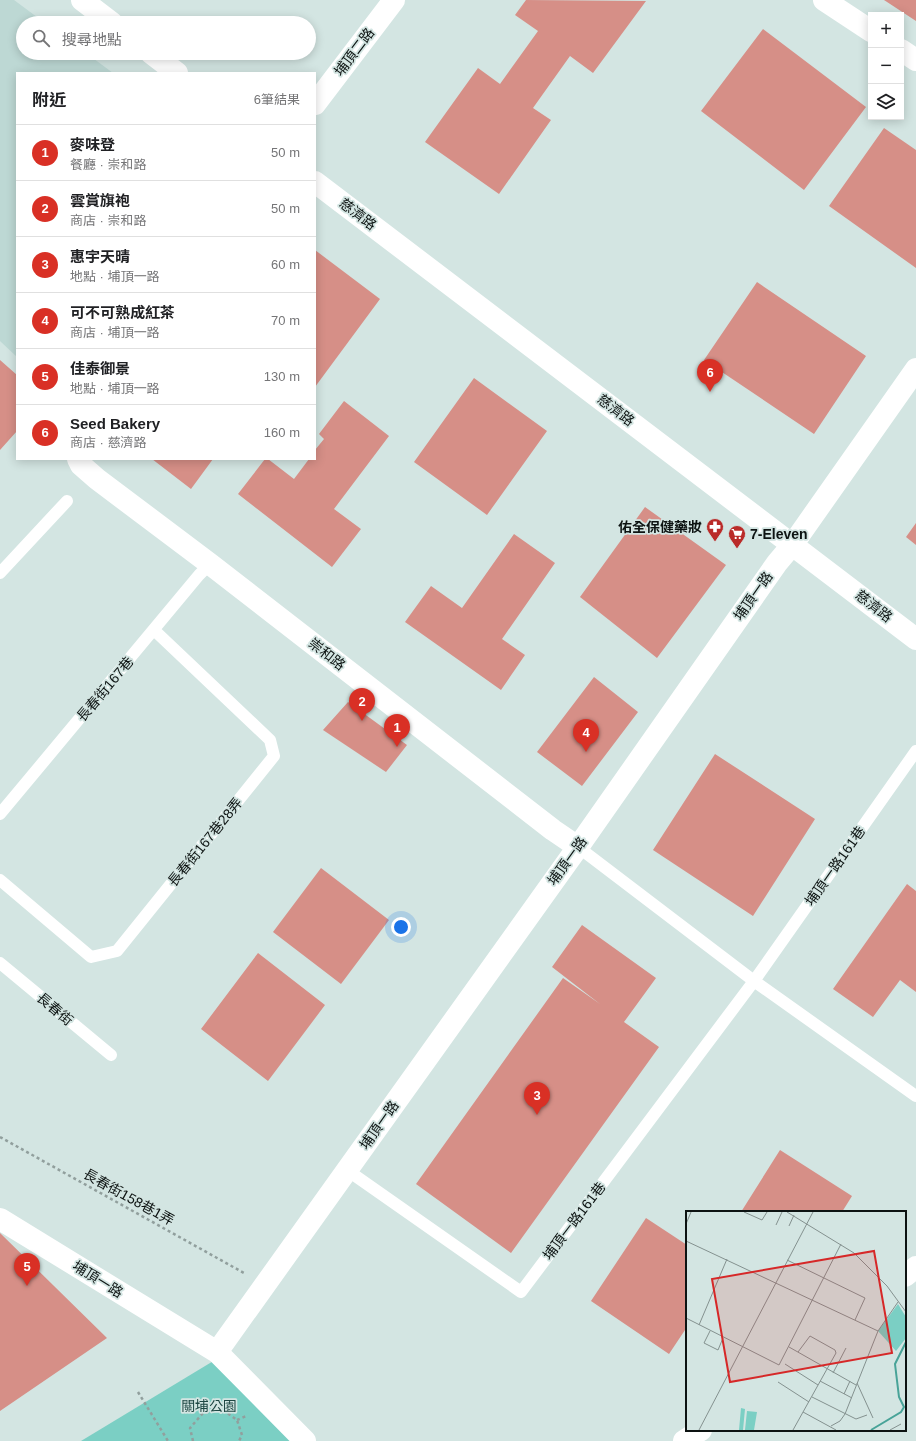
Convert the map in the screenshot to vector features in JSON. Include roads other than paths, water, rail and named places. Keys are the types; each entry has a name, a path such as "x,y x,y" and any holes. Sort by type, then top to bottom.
{"street":[{"path":"82,0 103,16"},
{"path":"824,0 868,29"},
{"name":"埔頂二路","path":"316,103 388,2"},
{"path":"904,52 916,60"},
{"path":"160,60 175,72"},
{"name":"慈濟路","path":"316,183 916,639"},
{"name":"埔頂一路","path":"217,1352 578,847 777,563 793,544 916,369"},
{"name":"崇和路","path":"78,460 81,465 97,479 210,564 553,830 578,847"},
{"name":"埔頂一路","path":"0,1219 217,1352 305,1441"},
{"path":"906,1275 916,1266"},
{"path":"684,1441 699,1431"}],"lane":[{"path":"0,573 67,501"},
{"name":"長春街167巷","path":"0,814 210,564"},
{"name":"長春街167巷28弄","path":"0,880 91,957 117,951 274,756 270,740 154,630"},
{"name":"埔頂一路161巷","path":"347,1170 521,1292 754,980 916,752"},
{"path":"578,847 754,980 916,1096"},
{"name":"長春街","path":"0,963 111,1055"}],"place":[{"name":"Seed Bakery","path":"710,392"},
{"name":"佑全保健藥妝","path":"715,542"},
{"name":"7-Eleven","path":"737,549"},
{"name":"雲賞旗袍","path":"362,721"},
{"name":"麥味登","path":"397,747"},
{"name":"可不可熟成紅茶","path":"586,752"},
{"name":"惠宇天晴","path":"537,1115"},
{"name":"佳泰御景","path":"27,1286"}],"park label":[{"name":"關埔公園","path":"209,1406"}]}
